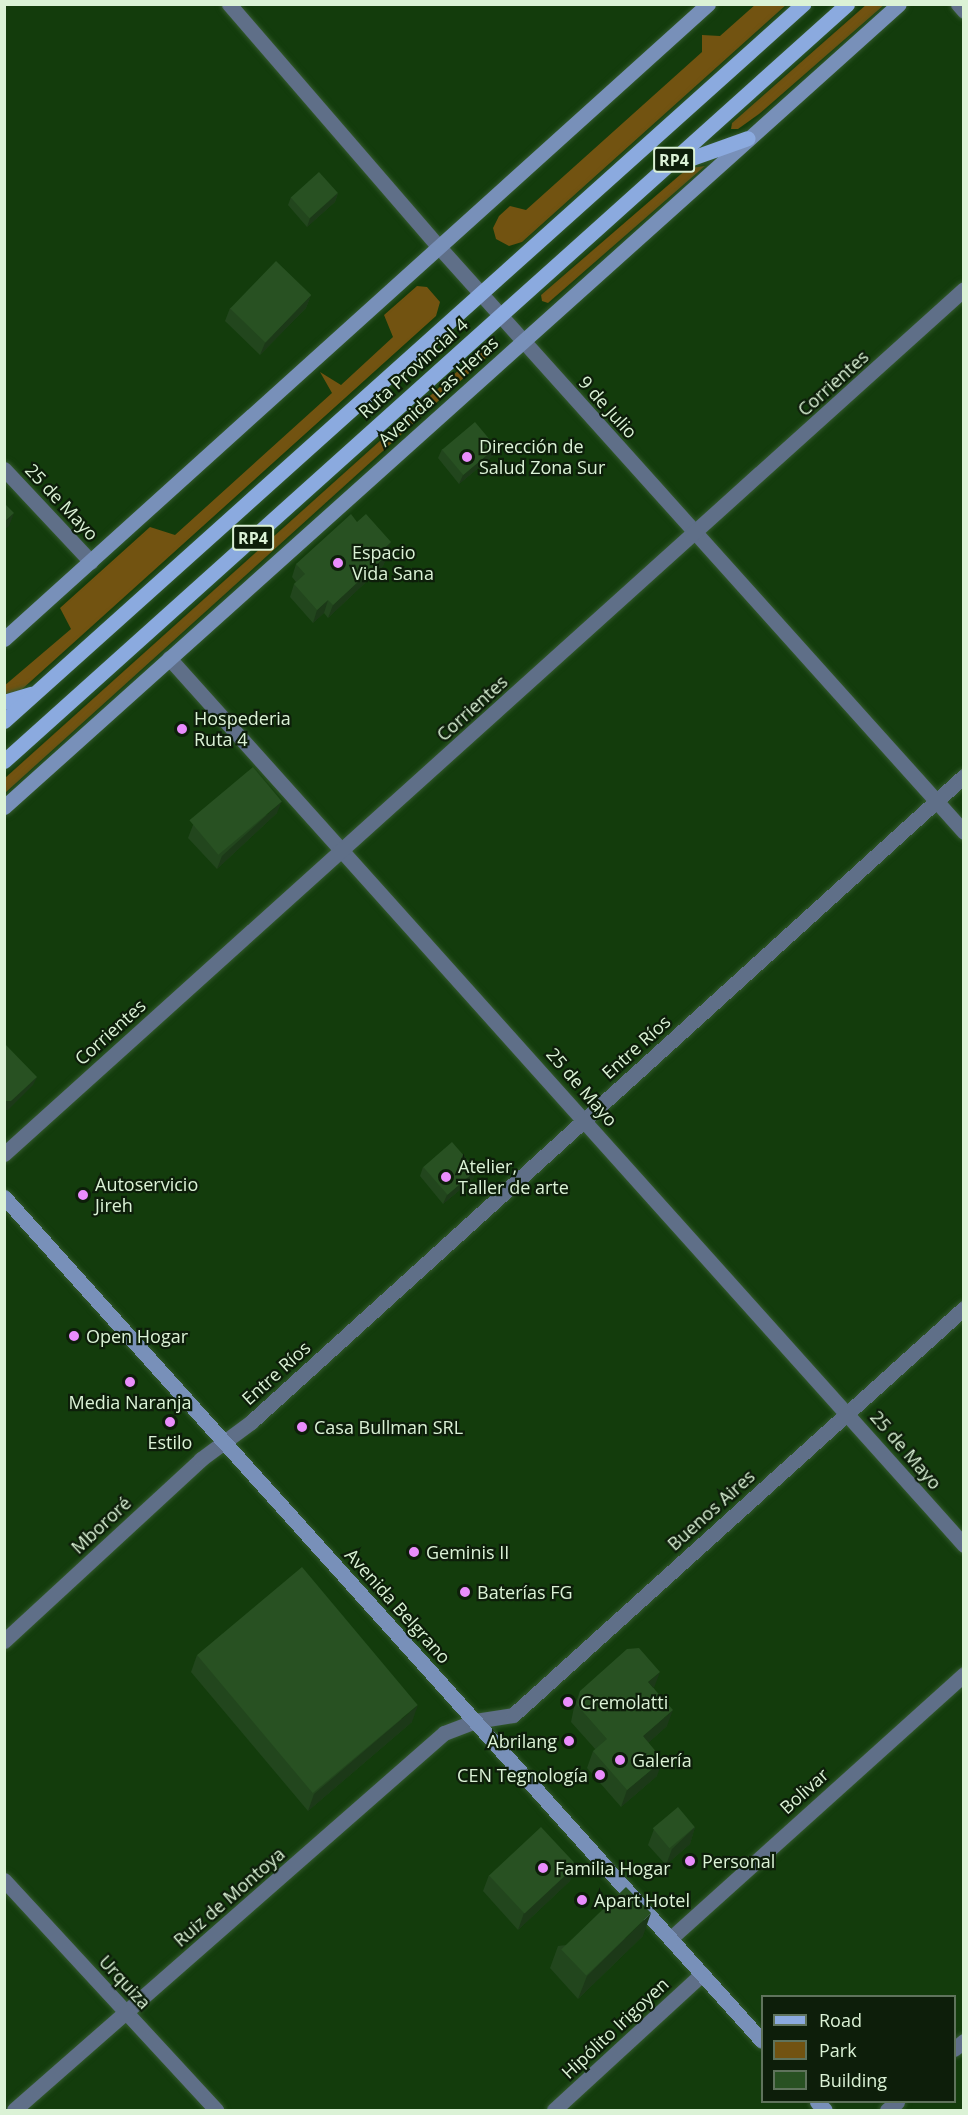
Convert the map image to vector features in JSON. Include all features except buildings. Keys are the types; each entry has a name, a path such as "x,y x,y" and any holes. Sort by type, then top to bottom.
{"main road":[{"path":"4,639 708,4"},
{"name":"Ruta Provincial 4","path":"4,721 803,4"},
{"name":"Ruta Provincial 4","path":"4,761 847,4"},
{"name":"Avenida Las Heras","path":"4,807 899,4"},
{"path":"666,167 748,138"},
{"path":"4,702 37,692"},
{"name":"Avenida Belgrano","path":"4,1197 224,1439 761,2040"}],"street":[{"name":"9 de Julio","path":"229,4 500,316 937,800 963,832"},
{"path":"958,4 963,11"},
{"name":"Corrientes","path":"4,1154 695,534 963,289"},
{"name":"25 de Mayo","path":"4,469 91,562"},
{"name":"25 de Mayo","path":"169,658 343,849 963,1545"},
{"name":"Entre Ríos","path":"224,1439 251,1422 586,1121 963,776"},
{"name":"Buenos Aires","path":"475,1721 513,1715 963,1308"},
{"name":"Mbororé","path":"4,1641 224,1439"},
{"name":"Bolivar","path":"671,1938 963,1674"},
{"name":"Ruiz de Montoya","path":"14,2110 444,1733 475,1721"},
{"name":"Urquiza","path":"4,1880 216,2110"},
{"name":"Hipólito Irigoyen","path":"554,2110 702,1974"}],"green space":[{"path":"756,4 786,5 522,242 509,246 496,239 493,228 499,216 510,206 526,210 702,52 702,35 720,36"},
{"path":"867,4 884,5 759,114 738,129 731,129 732,123"},
{"path":"705,166 548,303 542,301 541,295 688,168"},
{"path":"417,286 427,287 440,302 436,316 20,691 5,695 4,686 71,629 60,608 150,527 175,535 332,393 320,372 341,385 393,337 384,315"},
{"path":"481,350 488,356 5,793 5,778"}],"place":[{"name":"Dirección de Salud Zona Sur","path":"467,457"},
{"name":"Espacio Vida Sana","path":"338,563"},
{"name":"Hospederia Ruta 4","path":"182,729"},
{"name":"Atelier, Taller de arte","path":"446,1177"},
{"name":"Autoservicio Jireh","path":"83,1195"},
{"name":"Open Hogar","path":"74,1336"},
{"name":"Media Naranja","path":"130,1382"},
{"name":"Estilo","path":"170,1422"},
{"name":"Casa Bullman SRL","path":"302,1427"},
{"name":"Geminis II","path":"414,1552"},
{"name":"Baterías FG","path":"465,1592"},
{"name":"Cremolatti","path":"568,1702"},
{"name":"Abrilang","path":"569,1741"},
{"name":"Galería","path":"620,1760"},
{"name":"CEN Tegnología","path":"600,1775"},
{"name":"Personal","path":"690,1861"},
{"name":"Familia Hogar","path":"543,1868"},
{"name":"Apart Hotel","path":"582,1900"}]}
